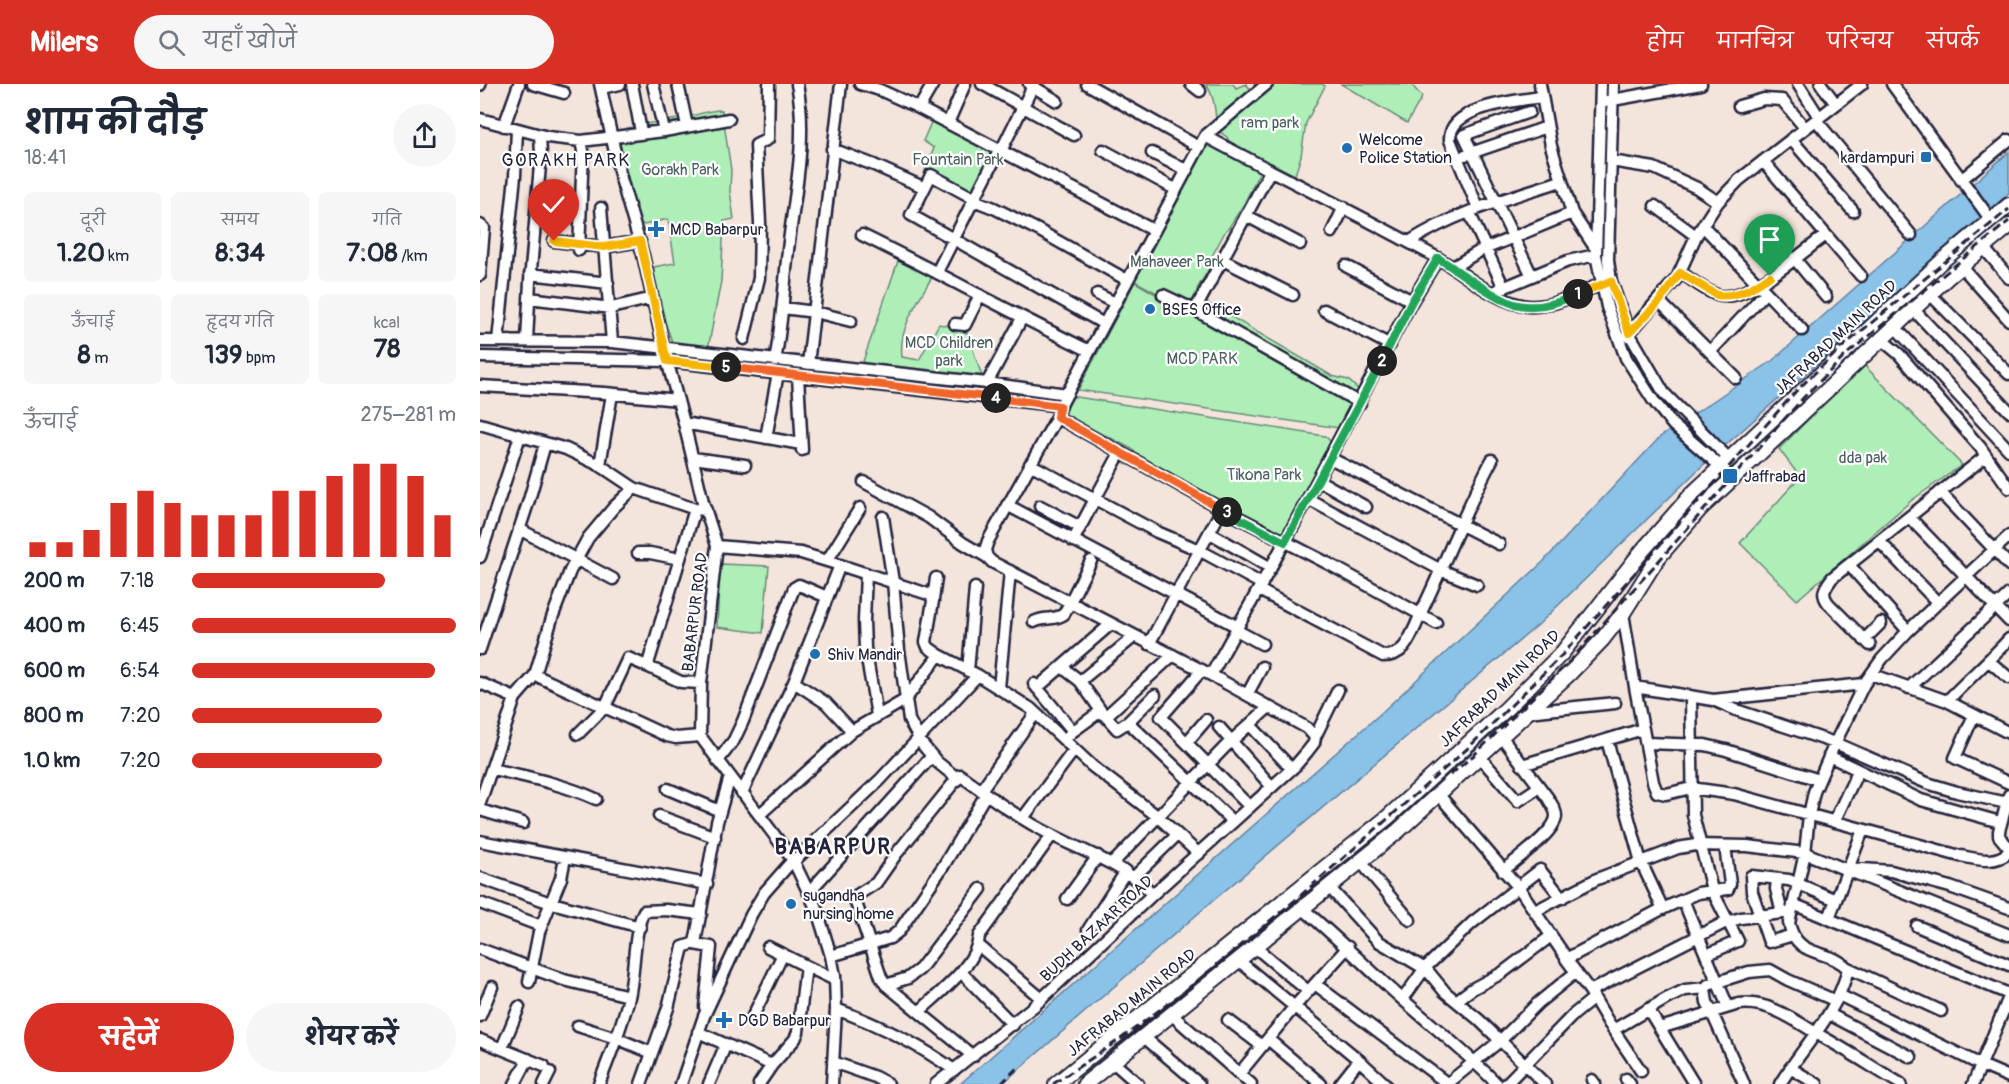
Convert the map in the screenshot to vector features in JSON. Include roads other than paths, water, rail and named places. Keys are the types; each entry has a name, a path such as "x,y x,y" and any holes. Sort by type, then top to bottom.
{"main road":[{"name":"JAFRABAD MAIN ROAD","path":"1056,1084 1388,817 1504,711 1562,653 1634,561 1721,459 1942,261 2009,205"},
{"name":"JAFRABAD MAIN ROAD","path":"1085,1084 1398,831 1571,672 1602,640 1623,613 1657,559 1700,509 1913,309 1983,247 2007,231"},
{"path":"1858,338 1869,351"},
{"path":"1634,561 1649,572"}],"street":[{"path":"504,126 519,84"},
{"path":"533,84 564,93"},
{"path":"600,86 620,84"},
{"path":"632,84 641,132"},
{"path":"653,84 664,131"},
{"path":"678,84 687,126"},
{"path":"744,339 759,278 760,223 756,145 768,139 769,84"},
{"path":"776,361 799,156 800,116 797,84"},
{"path":"808,364 841,84"},
{"path":"860,84 888,88 999,152 1154,230"},
{"path":"920,108 933,84"},
{"path":"948,123 965,84"},
{"path":"982,84 1074,135"},
{"path":"1087,84 1199,147"},
{"path":"987,556 985,550 988,541 1006,505 1057,417 1063,400 1205,136 1267,84"},
{"path":"1540,84 1551,146 1572,213 1596,252 1626,358 1653,400 1673,425 1721,459"},
{"path":"1596,252 1601,84"},
{"path":"1613,84 1606,283 1629,333 1664,393 1721,459"},
{"path":"1600,102 1701,84"},
{"path":"1798,84 1817,118 1911,235"},
{"path":"1821,84 1836,104"},
{"path":"1620,342 1659,302 1680,273 1696,236 1718,202 1739,180 1836,104 1849,88 1862,84"},
{"path":"1892,84 1991,220"},
{"path":"937,272 1023,106 1031,85 1057,101"},
{"name":"BABARPUR ROAD","path":"600,86 620,175 640,241 664,349 693,458 700,510 717,546 701,683 700,736"},
{"path":"1498,290 1456,158 1450,134 1451,128 1461,117 1491,106 1541,97"},
{"path":"1739,106 1764,99 1782,100 1805,128"},
{"path":"1529,112 1464,135 1532,276"},
{"path":"480,119 540,135 581,141 664,131 729,119"},
{"path":"1456,158 1547,127"},
{"path":"498,341 514,186 517,129"},
{"path":"527,341 530,274 541,153 540,135"},
{"path":"1205,136 1344,207 1498,290 1514,304 1546,305 1606,283"},
{"path":"1791,139 1853,211"},
{"path":"1961,180 2009,140"},
{"path":"579,247 583,151 581,141"},
{"path":"832,149 923,187"},
{"path":"1103,150 1175,189"},
{"path":"1152,153 1186,170"},
{"path":"1611,161 1654,168 1697,188 1718,202"},
{"path":"1763,161 1861,276"},
{"path":"1195,310 1270,171"},
{"path":"1104,324 911,215 923,187 931,175 1127,280"},
{"path":"1409,242 1434,226 1474,210 1562,181"},
{"path":"1598,191 1610,191"},
{"path":"1655,206 1696,236"},
{"path":"1332,232 1344,207"},
{"path":"601,208 612,342"},
{"path":"1453,267 1486,248 1572,213"},
{"path":"1247,216 1300,244"},
{"path":"480,225 484,228 480,275"},
{"path":"1703,226 1802,330"},
{"path":"1710,352 1762,288 1794,258 1826,235"},
{"path":"862,236 1090,351"},
{"path":"554,241 579,247 604,247 640,241"},
{"path":"1983,247 2009,278"},
{"path":"1498,290 1596,252"},
{"path":"1251,807 1161,717 1207,673 1237,629 1360,403 1412,301 1438,258"},
{"path":"1794,258 1826,297"},
{"path":"1223,260 1293,295"},
{"path":"1346,266 1412,301"},
{"path":"1961,266 2009,320"},
{"path":"1680,273 1717,295 1738,294 1762,288"},
{"path":"530,274 608,283"},
{"path":"1097,294 1115,303"},
{"path":"963,327 980,295"},
{"path":"1163,295 1195,310 1360,403"},
{"path":"1931,295 2009,374"},
{"path":"529,298 610,308 653,298"},
{"path":"1659,302 1736,378"},
{"path":"783,308 815,312 851,321"},
{"path":"1913,309 2009,411"},
{"path":"1324,310 1390,345"},
{"path":"987,383 1022,318"},
{"path":"1894,327 2009,450"},
{"path":"1881,339 1899,354 1986,456 2009,488"},
{"path":"480,341 612,342 987,383 1063,400"},
{"path":"480,357 667,361 798,376 1063,400"},
{"path":"766,438 778,373"},
{"path":"684,423 801,447 798,376"},
{"path":"480,386 678,400"},
{"path":"600,465 612,394"},
{"path":"1057,417 1222,509 1436,623"},
{"path":"480,424 580,454 634,488 700,510 680,559 648,662 649,667"},
{"path":"480,557 520,436"},
{"path":"480,649 545,444"},
{"path":"1073,541 1120,453"},
{"path":"1881,623 1867,643 1823,598 1823,590 1832,578 1986,456"},
{"path":"693,458 745,465"},
{"path":"1330,458 1499,544"},
{"path":"1030,465 1156,532 1201,551 1383,656 1395,654 1403,648 1492,460"},
{"path":"1318,480 1366,507"},
{"path":"864,482 928,517 963,543 1010,571 1248,695 1307,728 1315,737"},
{"path":"480,803 515,698 535,675 552,618 576,559 588,538 634,488"},
{"path":"1940,492 2009,564"},
{"path":"1308,498 1441,570 1477,585"},
{"path":"1006,505 1262,644"},
{"path":"1040,506 1080,527"},
{"path":"827,561 860,508"},
{"path":"1149,644 1222,509"},
{"path":"1909,517 2009,621"},
{"path":"883,518 909,720 919,740 932,756 958,779"},
{"path":"519,529 613,579"},
{"path":"1210,533 1271,568"},
{"path":"1780,1084 1818,1034 1838,998 1848,969 1842,962 1797,943 1789,923 1789,909 1805,853 1809,815 1829,756 1867,679 1908,631 2009,536"},
{"path":"1880,542 1938,603"},
{"path":"717,546 801,554 931,595 933,600"},
{"path":"638,553 680,559"},
{"path":"1034,622 1060,617 1071,603 1092,561"},
{"path":"742,793 794,682 840,565"},
{"path":"1849,565 1908,631"},
{"path":"999,688 1010,571"},
{"path":"866,573 865,648 877,715"},
{"path":"936,578 926,642 928,647 999,688 1035,714 1074,750 1157,816 1199,854"},
{"path":"718,761 734,740 743,721 794,588 799,585 827,597"},
{"path":"681,1084 704,1016 756,905 779,873 880,780 919,740 973,673 975,588"},
{"path":"1909,688 2009,594"},
{"path":"1623,613 1653,782 1657,792 1666,794 1691,788 1734,794 1960,856 1988,861 1996,860 2009,850 1999,836 2000,822 2008,799 1957,792 1927,783 1835,743 1713,700"},
{"path":"1073,731 1035,686 1062,667 1111,624"},
{"path":"1080,681 1135,636"},
{"path":"1947,701 2009,639"},
{"path":"759,814 852,731 877,715 901,704 939,655"},
{"path":"1064,740 1073,731 1104,714 1173,655"},
{"path":"578,734 605,707 628,658 681,682 701,683"},
{"path":"1989,661 2009,678"},
{"path":"1062,667 1080,681 1117,729 1128,722 1155,695"},
{"path":"1248,695 1262,667"},
{"path":"535,675 672,737 700,736 794,861 817,910 831,956 836,1009 832,1084"},
{"path":"1635,687 1713,700 1867,679 1909,688 1947,701 2009,733"},
{"path":"794,682 826,704 852,731"},
{"path":"480,683 515,698"},
{"name":"BUDH BAZAAR ROAD","path":"936,1084 1013,1025 1292,769 1314,743 1338,690"},
{"path":"1691,697 1693,815 1712,890 1738,941 1706,955"},
{"path":"1527,712 1615,703"},
{"path":"1113,863 1231,741 1269,707"},
{"path":"831,956 895,935 903,926 944,865 983,792 1035,714"},
{"path":"1974,715 1954,758 2009,783"},
{"path":"1187,742 1206,720"},
{"path":"1128,722 1233,822"},
{"path":"1250,725 1292,769"},
{"path":"1219,727 1272,787"},
{"path":"1522,765 1643,729"},
{"path":"1501,736 1554,807 1556,816 1551,830 1503,871"},
{"path":"1607,740 1641,862 1663,909"},
{"path":"1646,743 1690,744 1726,750 1819,780"},
{"path":"1023,818 1074,750"},
{"path":"809,892 932,756"},
{"path":"1479,756 1518,801 1539,787"},
{"path":"1829,756 1921,800 2000,822"},
{"path":"492,769 552,783 596,798"},
{"path":"1834,822 1858,771"},
{"path":"973,1056 886,985 881,977 854,897 876,884 960,775 1052,835 1113,863 1154,894"},
{"path":"693,944 701,914 720,811 730,777"},
{"path":"669,789 720,811"},
{"path":"1438,794 1518,886 1592,994 1641,1071"},
{"path":"480,810 523,822"},
{"path":"659,816 715,837"},
{"path":"1829,918 1863,830"},
{"path":"920,1011 961,972 978,945 979,936 1052,835"},
{"path":"1088,930 1130,874 1177,835"},
{"path":"480,841 707,884"},
{"path":"1535,911 1597,879 1678,848 1699,845 1725,846 1805,853 2009,935"},
{"path":"1567,959 1683,900 1712,890 1728,889 1730,884 1725,846"},
{"path":"1067,899 1098,856"},
{"path":"529,982 541,926 561,879 565,858"},
{"path":"1360,861 1410,920"},
{"path":"1403,999 1425,968 1472,922 1540,870 1562,898"},
{"path":"1848,870 1891,871 1950,887 2009,908"},
{"path":"1708,872 1728,872"},
{"path":"1793,935 1769,942 1752,892 1751,876 1798,883 1836,900"},
{"path":"480,878 552,903 640,927"},
{"path":"1778,879 1776,889 1789,909"},
{"path":"1329,887 1378,941 1425,968 1445,992 1501,1040 1545,1084"},
{"path":"886,985 908,978 920,969 981,889"},
{"path":"1683,900 1728,1007"},
{"path":"480,903 541,926"},
{"path":"1302,908 1348,947 1497,1084"},
{"path":"599,1084 629,996 642,914 648,909 701,914"},
{"path":"1506,1084 1592,994 1697,935 1728,921 1789,909 1829,918 2009,995 1974,1084"},
{"path":"1917,926 2009,965"},
{"path":"1456,1001 1472,989 1502,973 1551,936"},
{"path":"641,1084 670,1000 685,945 711,947 704,1016"},
{"path":"978,945 1042,999"},
{"path":"1255,946 1447,1084 1501,1040 1538,1003 1576,972"},
{"path":"768,947 835,980"},
{"path":"1239,1074 1294,1006 1348,947"},
{"path":"480,949 564,980 629,996"},
{"path":"753,1017 783,954"},
{"path":"1238,960 1385,1084"},
{"path":"759,1084 795,1039 798,1032 806,966"},
{"path":"1846,967 1941,1011"},
{"path":"1612,1028 1616,1029 1685,990 1706,987 1749,972 1770,970 1788,980 1838,998 2008,1080"},
{"path":"961,972 1013,1025"},
{"path":"480,1017 492,987"},
{"path":"1706,987 1707,1002 1744,1084"},
{"path":"1660,1028 1746,1003 1761,1006 1779,1012 1901,1084"},
{"path":"502,1048 519,1007"},
{"path":"836,1009 880,1025 910,1040 954,1070"},
{"path":"1648,1009 1691,1083"},
{"path":"1171,1014 1251,1084"},
{"path":"1829,1014 1911,1057"},
{"path":"1228,1020 1265,1042 1321,1084"},
{"path":"578,1026 652,1053"},
{"path":"698,1032 772,1065"},
{"path":"1144,1036 1199,1084"},
{"path":"480,1040 547,1069 544,1084"},
{"path":"709,1084 726,1044"},
{"path":"515,1084 528,1059"},
{"path":"1340,1084 1359,1060"},
{"path":"833,1062 888,1084"},
{"path":"1113,1062 1138,1084"},
{"path":"1790,1068 1817,1084"}],"water":[{"path":"2009,152 2009,193 1701,467 1538,625 1208,905 1002,1084 960,1084 1380,714 1543,562 1660,437 1772,361"}],"railway":[{"path":"1053,1084 1122,1038 1185,991 1299,897 1468,748 1563,654 1797,390 1841,348 2009,209"},
{"path":"1450,775 1474,755 1570,661 1804,397 1847,354 2009,221"},
{"path":"1001,1084 1018,1067"}],"place":[{"name":"Welcome Police Station","path":"1347,148"},
{"name":"kardampuri","path":"1926,157"},
{"name":"MCD Babarpur","path":"656,229"},
{"name":"BSES Office","path":"1150,309"},
{"name":"Jaffrabad","path":"1730,476"},
{"name":"Shiv Mandir","path":"815,654"},
{"name":"sugandha nursing home","path":"791,904"},
{"name":"DGD Babarpur","path":"724,1020"}],"district":[{"name":"GORAKH PARK","path":"566,160"},
{"name":"BABARPUR","path":"833,846"}],"park label":[{"name":"ram park","path":"1270,122"},
{"name":"Fountain Park","path":"958,159"},
{"name":"Gorakh Park","path":"680,169"},
{"name":"Mahaveer Park","path":"1177,261"},
{"name":"MCD Children park","path":"949,351"},
{"name":"MCD PARK","path":"1202,358"},
{"name":"dda pak","path":"1863,457"},
{"name":"Tikona Park","path":"1264,474"}]}
